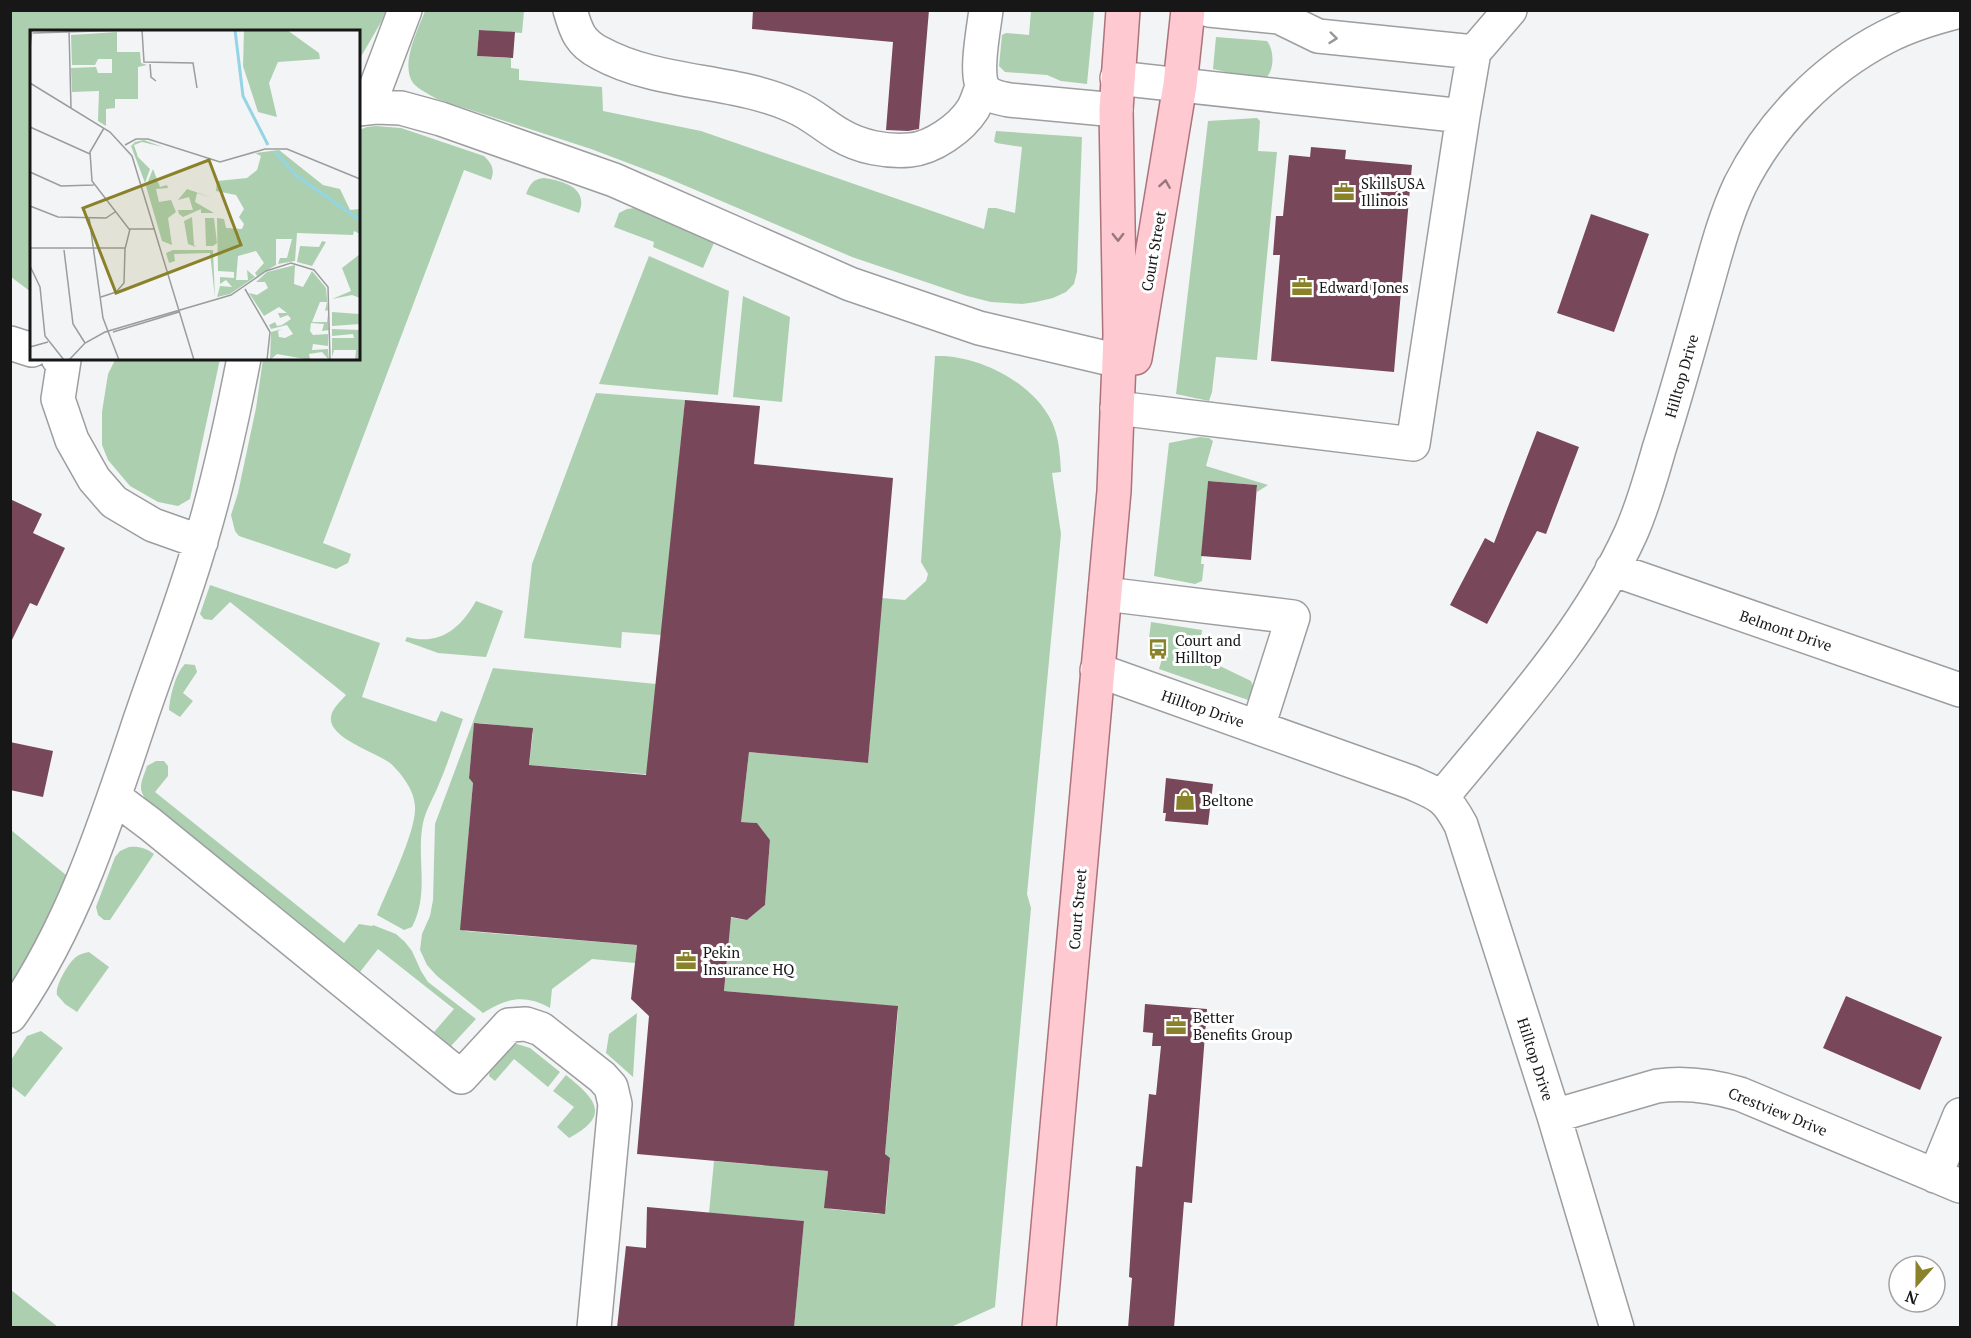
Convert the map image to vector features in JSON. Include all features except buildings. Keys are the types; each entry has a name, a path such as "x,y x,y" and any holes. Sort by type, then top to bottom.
{"main road":[{"name":"Court Street","path":"1122,409 1119,361 1116,110 1123,10"},
{"name":"Court Street","path":"1034,1326 1122,409 1180,85 1188,10"}],"street":[{"path":"405,10 363,108 401,108 614,180 850,284 968,325 1119,361"},
{"path":"570,10 575,29 585,44 621,63 763,96 793,105 816,117 838,134 855,142 882,149 912,150 954,131 974,108 982,87 979,74 986,10"},
{"path":"1209,10 1279,14 1318,36 1474,52"},
{"path":"1122,409 1413,444 1462,116 1474,52 1510,10"},
{"name":"Hilltop Drive","path":"1442,797 1553,662 1612,569 1631,532 1671,412 1722,229 1740,186 1762,148 1804,97 1845,62 1888,36 1939,16 1960,11"},
{"path":"1118,78 1462,116"},
{"path":"982,87 992,96 1009,100 1116,110"},
{"path":"10,343 30,349"},
{"path":"64,360 57,399 72,440 94,479 114,502 153,525 201,542"},
{"path":"10,1016 26,994 81,888 114,797 201,542 226,447 244,360"},
{"name":"Belmont Drive","path":"1612,569 1960,690"},
{"path":"1105,594 1293,617 1258,727"},
{"name":"Hilltop Drive","path":"1097,670 1410,782 1442,797 1452,808 1461,825 1554,1116 1617,1328"},
{"path":"114,797 461,1077 509,1025 526,1024 541,1029 602,1077 610,1087 615,1104 594,1328"},
{"name":"Crestview Drive","path":"1554,1116 1657,1086 1674,1083 1714,1087 1740,1094 1948,1181"},
{"path":"1948,1181 1960,1115"}],"green space":[{"path":"11,10 386,11 360,58 360,30 30,30 30,291 11,277"},
{"path":"425,11 524,11 522,33 479,30 477,56 511,58 511,68 519,69 519,80 602,87 603,111 701,131 984,229 988,208 1015,213 1022,147 996,143 994,141 996,131 1082,137 1077,272 1074,284 1066,292 1053,298 1022,304 991,302 967,296 852,257 665,177 591,149 437,99 415,85 409,75 409,57"},
{"path":"1031,11 1094,11 1087,84 1061,81 1047,75 1005,72 999,66 1002,35 1006,33 1029,35"},
{"path":"1216,37 1267,41 1272,56 1269,73 1262,80 1213,69"},
{"path":"1257,118 1260,121 1258,151 1277,152 1257,360 1216,357 1209,401 1176,394 1208,121"},
{"path":"367,127 401,128 484,156 491,164 493,173 491,180 464,170 323,543 351,554 348,563 336,569 239,536 235,531 231,515 238,493 256,408 263,360 360,360 360,130"},
{"path":"544,178 559,181 573,187 578,192 581,197 579,213 526,194 532,183"},
{"path":"635,208 714,243 703,268 653,247 654,242 614,227 619,213"},
{"path":"649,256 729,291 718,395 599,384"},
{"path":"743,296 790,317 782,402 733,397"},
{"path":"935,356 968,360 985,365 1018,383 1032,395 1052,422 1058,440 1061,465 1061,472 1052,473 1061,534 1027,894 1031,908 995,1307 951,1327 794,1327 804,1221 709,1213 714,1161 828,1171 825,1203 830,1209 880,1214 886,1208 890,1159 885,1154 898,1011 894,1006 724,991 729,943 724,939 726,917 747,920 765,905 770,840 757,823 726,821 744,796 749,752 868,763 881,598 905,600 926,581 928,574 921,562"},
{"path":"115,360 220,360 190,499 178,506 158,502 130,486 108,460 102,445 102,412 108,374"},
{"path":"596,393 685,400 662,635 622,632 621,648 524,638 532,564"},
{"path":"1200,437 1213,441 1206,466 1268,485 1257,492 1257,485 1208,481 1201,564 1204,564 1202,581 1195,584 1154,576 1169,443"},
{"path":"210,585 380,643 362,697 436,722 441,711 463,719 423,823 422,888 412,927 404,930 377,915 394,876 414,817 414,800 407,783 390,763 354,744 337,732 332,725 333,711 346,695 230,602 212,620 204,619 200,614"},
{"path":"476,601 503,611 486,657 438,653 405,641 407,637 430,639 448,632 464,619"},
{"path":"1151,622 1202,630 1198,660 1222,667 1251,681 1253,686 1248,700 1159,669 1162,659 1153,655 1148,647"},
{"path":"185,664 195,665 197,672 183,693 193,701 180,717 169,710 176,680"},
{"path":"493,668 656,684 681,777 529,765 533,733 528,728 479,723 474,727 469,777 473,783 461,925 465,931 637,945 635,963 592,959 552,989 550,1008 524,999 508,1001 483,1013 437,976 427,965 420,950 422,934 430,916 433,900 435,824"},
{"path":"156,761 164,761 168,766 168,776 155,792 344,943 359,924 373,925 396,934 412,951 428,982 476,1019 451,1046 434,1032 454,1009 378,949 360,972 150,804 141,786 147,766"},
{"path":"11,830 66,875 40,933 11,986"},
{"path":"129,847 142,848 154,854 110,920 104,920 98,915 96,907 115,857 120,851"},
{"path":"89,952 109,967 77,1012 57,995 58,986 69,964 79,955"},
{"path":"637,1013 633,1077 606,1053 609,1034"},
{"path":"41,1031 63,1048 25,1097 11,1086 11,1060 27,1036"},
{"path":"517,1044 530,1048 560,1072 548,1087 514,1059 495,1081 489,1076 490,1069 511,1045"},
{"path":"566,1075 591,1099 595,1114 583,1130 569,1138 557,1127 574,1107 553,1091"},
{"path":"11,1290 58,1327 11,1327"}],"place":[{"name":"SkillsUSA Illinois","path":"1344,192"},
{"name":"Edward Jones","path":"1302,287"},
{"name":"Court and Hilltop","path":"1158,649"},
{"name":"Beltone","path":"1185,800"},
{"name":"Pekin Insurance HQ","path":"686,961"},
{"name":"Better Benefits Group","path":"1176,1026"}]}
